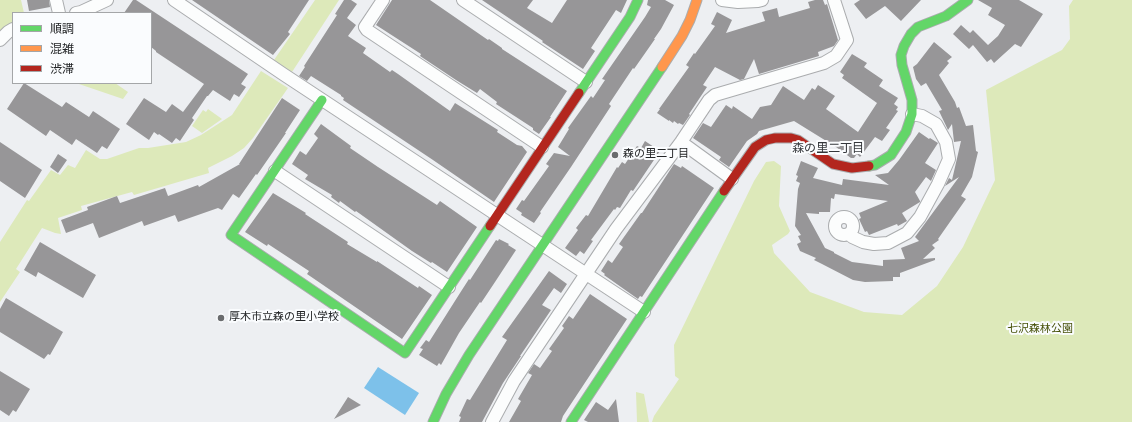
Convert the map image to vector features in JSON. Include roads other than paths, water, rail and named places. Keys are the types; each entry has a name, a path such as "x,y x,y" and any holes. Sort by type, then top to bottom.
{"street":[{"path":"56,0 60,12"},
{"path":"81,12 107,0"},
{"path":"174,0 322,100 644,312"},
{"path":"383,0 365,27 367,30 542,147"},
{"path":"463,0 586,82"},
{"path":"322,100 276,171 231,235 405,353 630,17 638,0"},
{"path":"433,422 446,394 469,355 682,36 690,20 697,0"},
{"path":"722,0 738,2 762,0"},
{"path":"492,422 514,380 616,229 681,142 709,100 715,96 824,63 836,56 847,40 834,0"},
{"path":"571,422 732,179 755,147 766,140 775,138 790,138 798,140 833,164 852,168 875,165 891,155 906,132 912,114 912,100 902,65 901,55 904,46 911,34 918,27 946,16 968,0"},
{"path":"0,40 8,32 12,30"},
{"path":"841,213 853,223 853,230 851,232 852,237 863,242 874,244 888,243 907,233 920,217 938,184 949,159 946,142 936,124 922,116 912,114"},
{"path":"681,142 732,179"},
{"path":"276,171 449,287"}],"water":[{"path":"378,367 419,393 405,415 364,388"}],"place":[{"name":"森の里二丁目","path":"615,155"},
{"name":"厚木市立森の里小学校","path":"221,318"}],"district":[{"name":"森の里二丁目","path":"828,149"}],"park label":[{"name":"七沢森林公園","path":"1040,330"}]}
